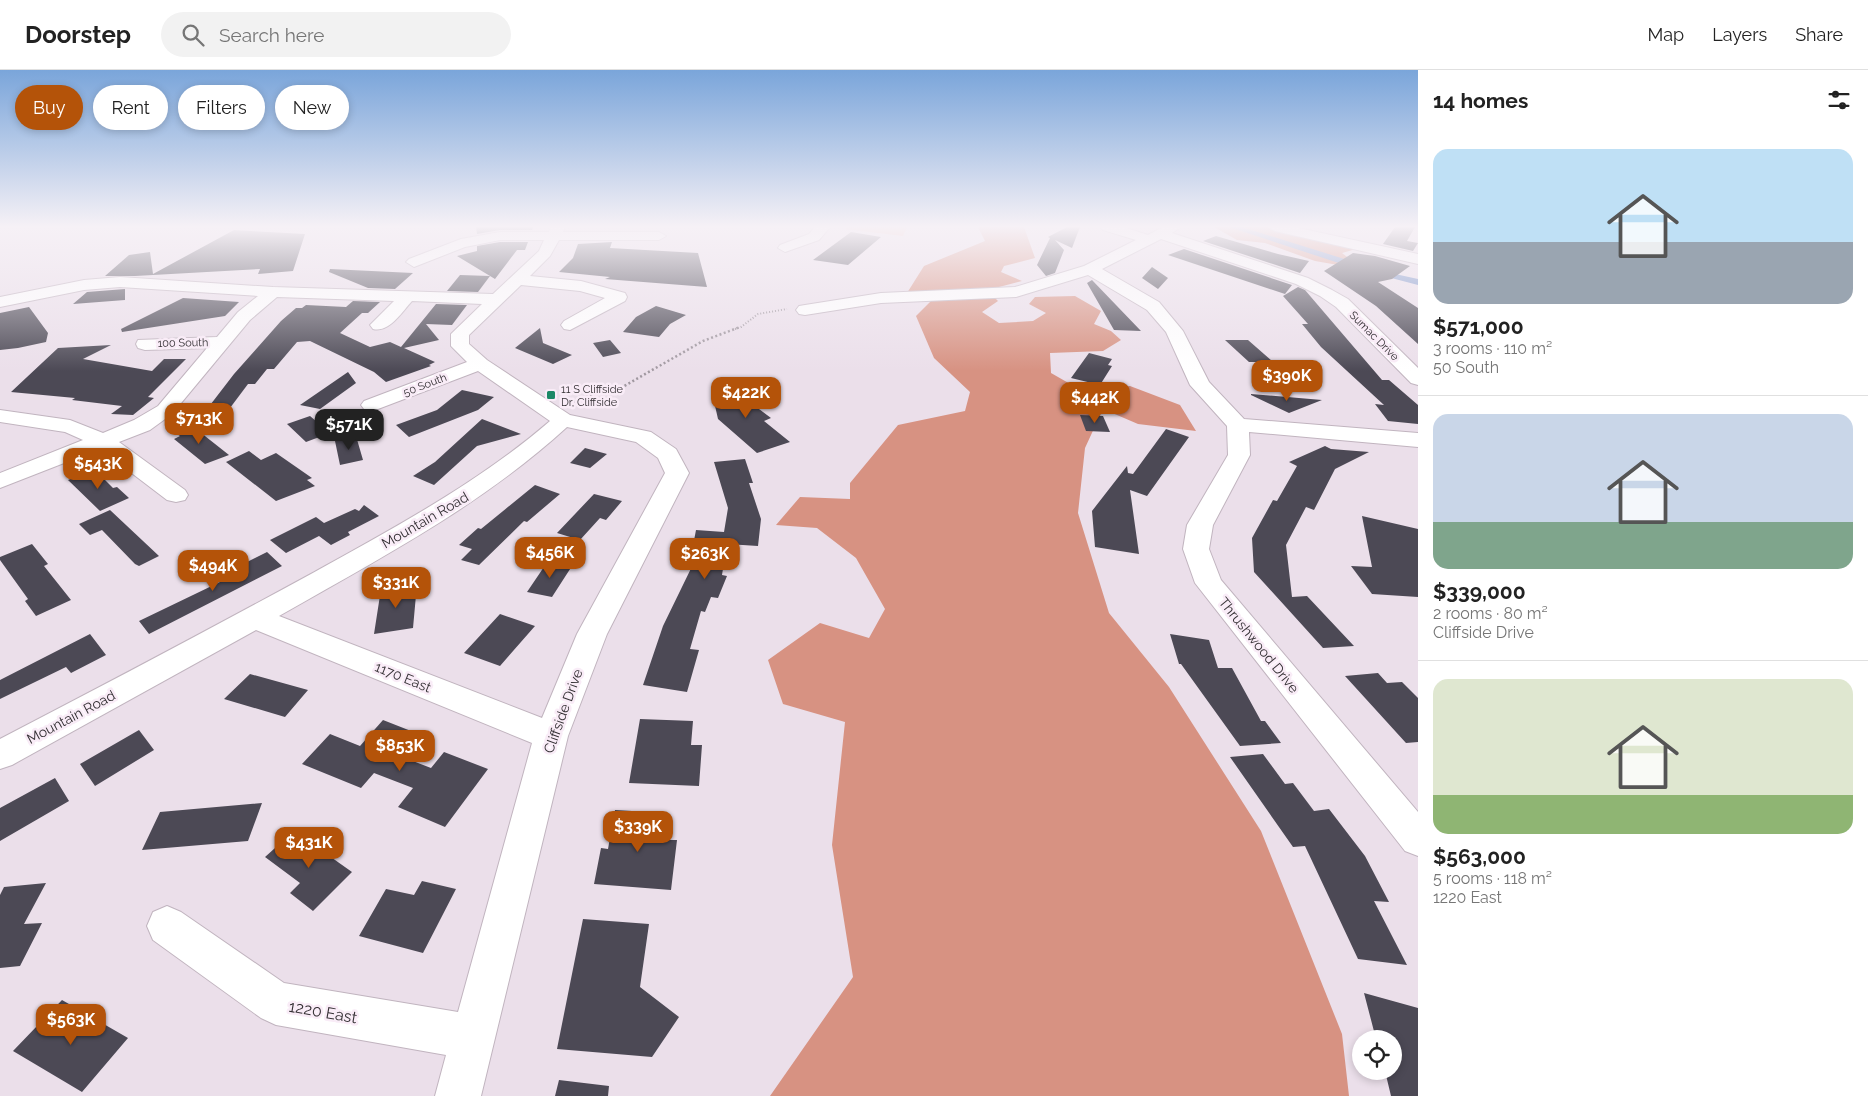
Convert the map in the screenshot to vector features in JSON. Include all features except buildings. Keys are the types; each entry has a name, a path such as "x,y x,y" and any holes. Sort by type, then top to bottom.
{"street":[{"path":"522,275 460,334 460,346 480,364 555,415"},
{"path":"805,310 881,298 1016,292 1071,275"},
{"path":"1100,275 1152,306 1174,331 1200,385 1238,425 1418,440"},
{"name":"Sumac Drive","path":"1287,275 1326,292 1342,303 1418,379"},
{"path":"517,280 581,286 619,296 570,325"},
{"path":"0,302 84,285 120,282 272,292 496,299"},
{"name":"100 South","path":"0,481 142,425 165,410 244,316 272,292"},
{"path":"379,325 407,297"},
{"name":"100 South","path":"144,344 221,342"},
{"name":"50 South","path":"371,405 480,364"},
{"name":"Mountain Road","path":"0,755 255,618 468,495 546,435 555,415"},
{"name":"Cliffside Drive","path":"458,1096 551,736 592,634 677,473 668,454 643,437 555,415"},
{"path":"0,416 70,426 103,441 176,495"},
{"name":"Thrushwood Drive","path":"1238,425 1239,455 1200,525 1196,549 1209,583 1418,839"},
{"name":"1170 East","path":"255,618 551,736"},
{"name":"1220 East","path":"167,926 276,1004 473,1037"}],"path":[{"path":"555,415 597,393 619,389 703,341 740,327 758,314 784,308 805,310"}],"shaded area":[{"path":"918,275 1008,275 1022,281 984,291 907,293"},
{"path":"1075,296 1101,311 1094,324 1111,331 1121,340 1103,351 1050,353 1051,373 1079,389 1130,386 1180,405 1196,431 1138,424 1103,409 1085,448 1078,513 1109,613 1169,687 1261,831 1342,1034 1349,1096 770,1096 853,977 832,845 845,722 783,704 768,660 820,623 869,638 885,609 856,558 817,528 776,525 800,497 850,499 850,483 898,425 965,411 970,392 934,358 916,316 934,298 994,297 998,301 982,312 999,323 1033,321 1046,313 1029,304 1035,297"}],"water":[{"path":"1379,275 1399,275 1418,279 1418,285"}],"place":[{"name":"11 S Cliffside Dr, Cliffside","path":"551,395"}]}
